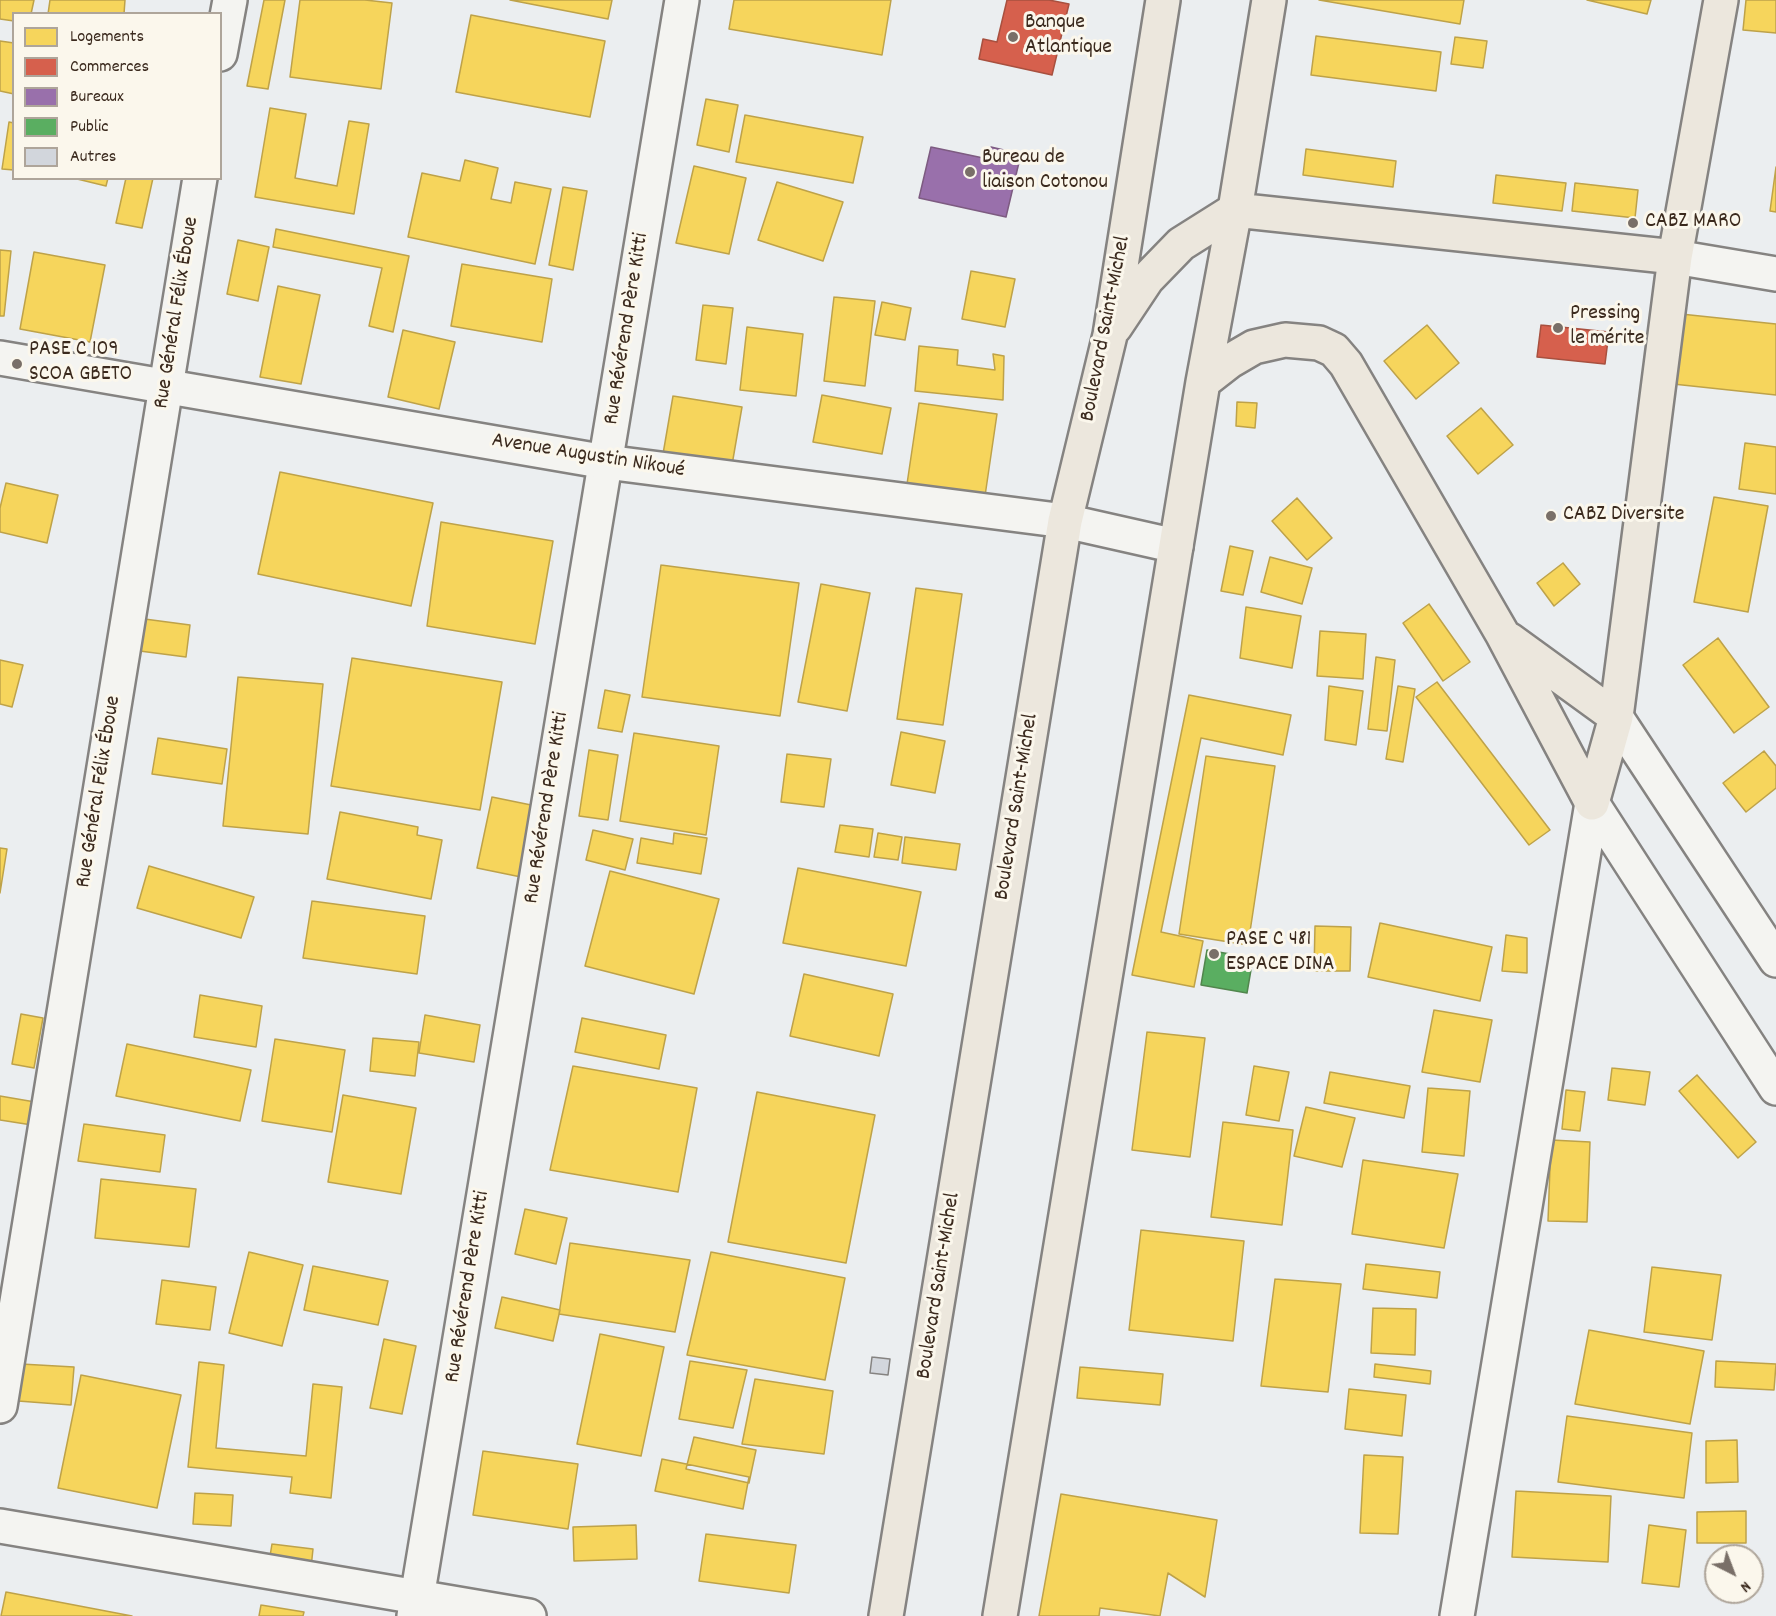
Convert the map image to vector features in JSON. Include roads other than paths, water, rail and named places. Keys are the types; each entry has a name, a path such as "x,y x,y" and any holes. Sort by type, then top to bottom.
{"main road":[{"name":"Boulevard Saint-Michel","path":"886,1616 1065,521 1110,335 1163,0"},
{"path":"1000,1616 1203,382 1235,210 1269,0"},
{"path":"1592,803 1616,717 1675,257 1721,0"},
{"path":"1110,335 1147,279 1181,244 1235,210 1675,257"},
{"path":"1203,382 1230,361 1254,347 1285,340 1319,343 1334,350 1346,364 1503,634 1592,803"},
{"path":"1503,634 1616,717"}],"street":[{"path":"222,43 230,0"},
{"name":"Rue Révérend Père Kitti","path":"416,1606 682,0"},
{"name":"Rue Général Félix Éboue","path":"0,1406 200,180"},
{"path":"1675,257 1776,274"},
{"name":"Avenue Augustin Nikoué","path":"0,358 606,462 1065,521 1176,546"},
{"path":"1616,717 1776,960"},
{"path":"1592,803 1776,1088"},
{"path":"1457,1616 1592,803"},
{"path":"0,1526 416,1606 529,1616"}],"place":[{"name":"Banque Atlantique","path":"1013,37"},
{"name":"Bureau de liaison Cotonou","path":"970,172"},
{"name":"CABZ MARO","path":"1633,223"},
{"name":"Pressing le mérite","path":"1558,328"},
{"name":"PASE C 109 SCOA GBETO","path":"17,364"},
{"name":"CABZ Diversite","path":"1551,516"},
{"name":"PASE C 481 ESPACE DINA","path":"1214,954"}]}
